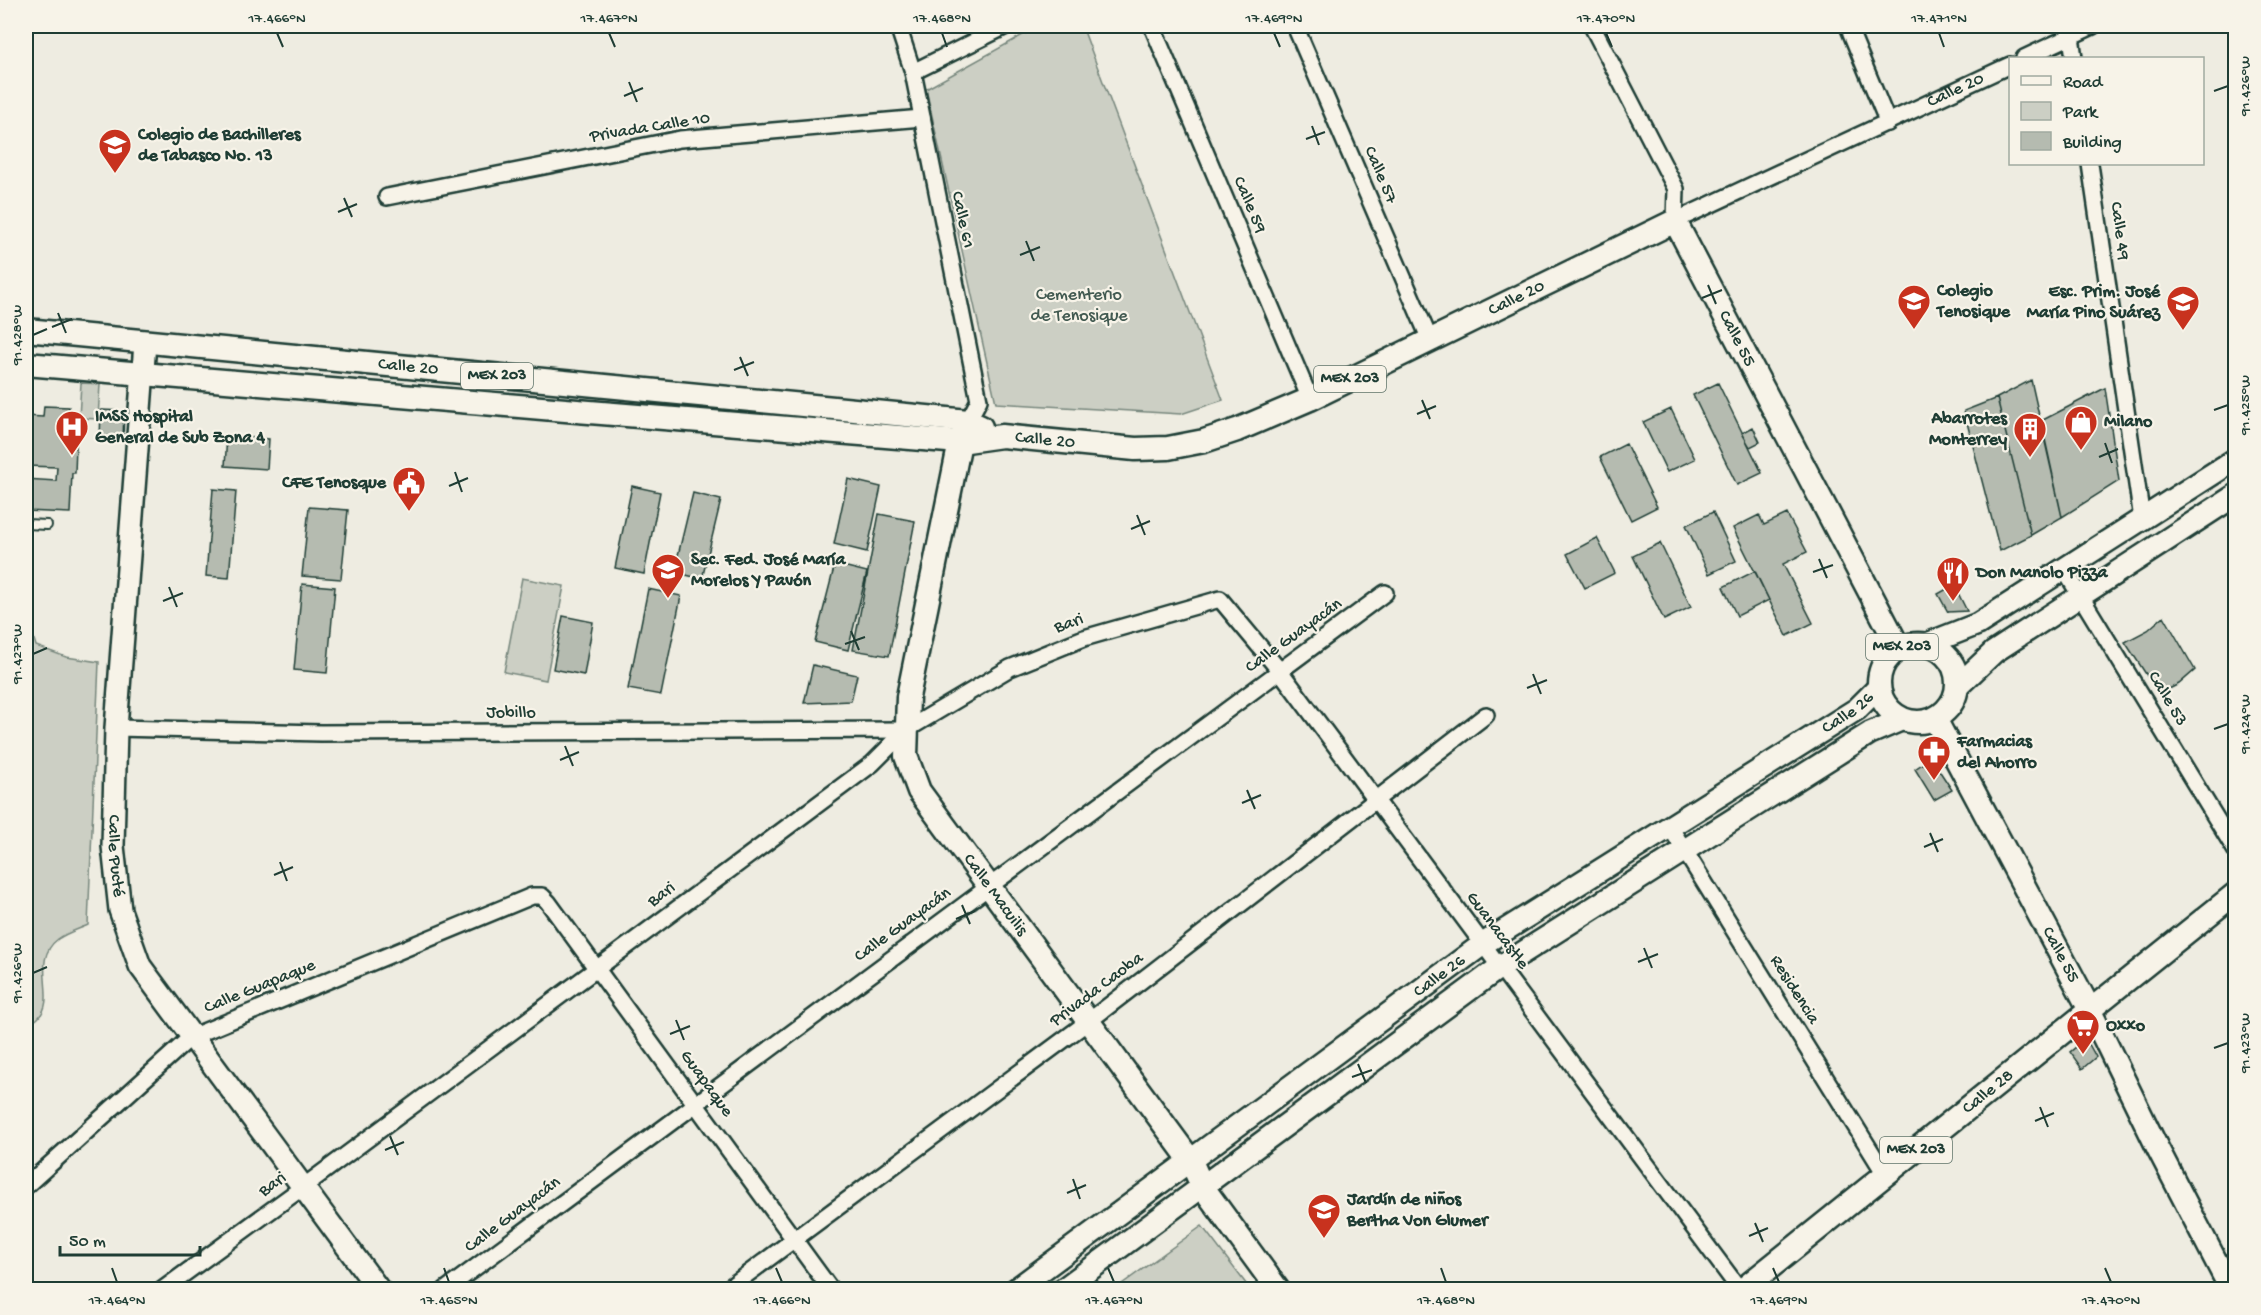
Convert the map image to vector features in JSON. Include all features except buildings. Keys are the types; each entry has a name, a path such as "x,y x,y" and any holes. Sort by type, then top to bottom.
{"main road":[{"name":"Calle 20","path":"26,330 580,383 1002,436 1135,449 1168,448 1204,441 1237,430 1310,399 1675,221"},
{"name":"Calle 55","path":"1675,221 1899,648"},
{"name":"Calle Pucté","path":"145,343 116,728 113,846 120,910 140,966 379,1290"},
{"name":"Calle 20","path":"26,364 577,411 964,431"},
{"path":"577,411 580,383"},
{"name":"Calle Macuilis","path":"964,431 908,697 906,756 919,791 1191,1161 1202,1186 1278,1290"},
{"path":"1927,644 1978,624 2235,459"},
{"path":"1903,719 1925,722 1947,711 1958,686 1994,652 2235,495"},
{"name":"MEX 203","path":"1903,719 1887,706 1879,687 1881,669 1892,653 1899,648 1913,643 1927,644 1946,655 1953,664 1958,686"},
{"name":"Calle 26","path":"1015,1290 1483,944 1857,708 1879,687"},
{"name":"Calle 55","path":"1935,718 2090,1010 2231,1290"},
{"name":"Calle 26","path":"1062,1290 1500,967 1870,733 1903,719"},
{"name":"Calle 28","path":"1741,1290 2235,893"}],"street":[{"name":"Calle 61","path":"898,26 913,72 979,400 964,431"},
{"path":"913,72 1006,26"},
{"name":"Calle 59","path":"1152,26 1310,399"},
{"name":"Calle 57","path":"1295,26 1430,340"},
{"name":"Calle 55","path":"1592,26 1676,189 1675,221"},
{"path":"1848,26 1887,123"},
{"path":"2026,57 2070,31 2093,26"},
{"path":"2070,31 2074,57"},
{"name":"Calle 20","path":"1675,221 2009,65"},
{"name":"Privada Calle 10","path":"387,197 680,139 922,118"},
{"name":"Calle 49","path":"2090,165 2142,519"},
{"name":"Calle 53","path":"2064,568 2235,851"},
{"name":"Calle Guayacán","path":"445,1290 1385,593"},
{"name":"Bari","path":"162,1290 872,764 906,730 1010,668 1084,638 1220,598"},
{"name":"Guanacastle","path":"1220,598 1280,671 1741,1290"},
{"name":"Privada Caoba","path":"726,1290 1089,1021 1486,716"},
{"name":"Jobillo","path":"116,728 321,733 906,730"},
{"name":"Residencia","path":"1670,827 1885,1174"},
{"name":"Calle Guapaque","path":"26,1186 191,1037 532,896 542,896 548,902"},
{"name":"Guapaque","path":"548,902 831,1290"}],"lane":[{"path":"26,524 47,525"}],"green space":[{"name":"Cementerio de Tenosique","path":"1039,26 1082,26 1223,400 1181,414 996,403 926,89"},
{"path":"81,383 100,384 98,419 79,418"},
{"path":"522,578 564,586 546,680 504,672"},
{"path":"26,613 36,646 66,657 99,662 88,925 61,937 50,948 44,968 46,1000 44,1010 37,1019 26,1025"},
{"path":"1202,1226 1250,1289 1115,1289"}],"place":[{"name":"Colegio de Bachilleres de Tabasco No. 13","path":"115,174"},
{"name":"Colegio Tenosique","path":"1914,330"},
{"name":"Esc. Prim. José María Pino Suárez","path":"2183,331"},
{"name":"Milano","path":"2081,451"},
{"name":"IMSS Hospital General de Sub Zona 4","path":"72,456"},
{"name":"Abarrotes Monterrey","path":"2030,458"},
{"name":"CFE Tenosque","path":"409,512"},
{"name":"Sec. Fed. José María Morelos Y Pavón","path":"668,599"},
{"name":"Don Manolo Pizza","path":"1953,602"},
{"name":"Farmacias del Ahorro","path":"1934,781"},
{"name":"Oxxo","path":"2083,1055"},
{"name":"Jardín de niños Bertha Von Glumer","path":"1324,1239"}]}
